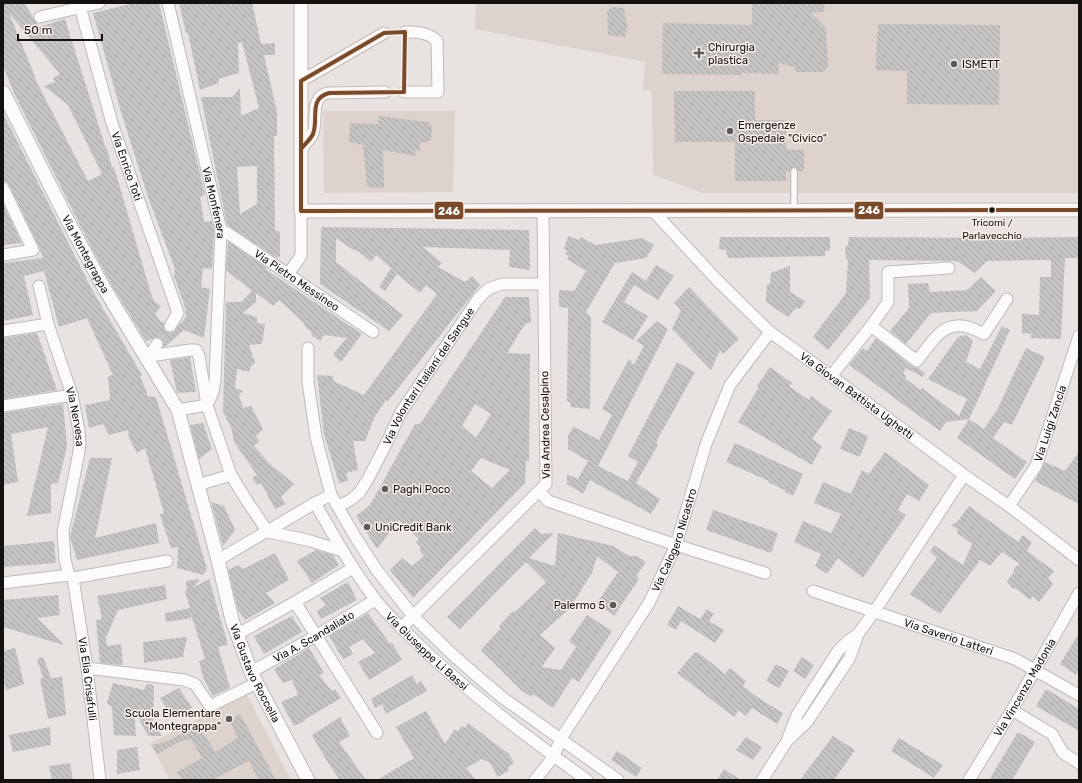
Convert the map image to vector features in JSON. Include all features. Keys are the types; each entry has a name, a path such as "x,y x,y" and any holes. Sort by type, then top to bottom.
{"street":[{"path":"40,17 79,6 99,3"},
{"name":"Via Monfenera","path":"168,3 220,230 215,380 213,392 207,405"},
{"path":"288,274 301,256 301,3"},
{"name":"Via Enrico Toti","path":"79,6 112,123 178,313 170,326"},
{"path":"404,92 438,92 437,41 432,36 423,33 405,32"},
{"path":"301,81 384,33"},
{"name":"Via Montegrappa","path":"3,92 68,221 104,288 148,358 178,410 198,485"},
{"path":"301,149 314,132 316,105 318,99 323,95 329,93 385,92"},
{"path":"3,188 33,250 3,254"},
{"path":"301,211 1079,210"},
{"name":"Via Andrea Cesalpino","path":"402,628 546,484 543,211"},
{"name":"Via Giovan Battista Ughetti","path":"654,211 717,280 770,332 964,475 1009,506 1079,560"},
{"name":"Via Pietro Messineo","path":"220,230 229,234 373,332"},
{"path":"831,376 888,302 888,272 948,268"},
{"name":"Via Volontari Italiani del Sangue","path":"337,506 349,502 359,493 385,446 400,412 478,299 488,288 502,284 544,284"},
{"name":"Via Nervesa","path":"38,286 48,324 72,395 79,431 80,444 63,532 65,560 71,577"},
{"path":"871,326 917,361 938,333 953,325 974,328 984,334 1007,299"},
{"path":"3,331 48,324"},
{"name":"Via Calogero Nicastro","path":"535,780 554,756 560,740 649,603 676,545 706,444 730,385 770,332"},
{"name":"Via Luigi Zancla","path":"1009,506 1036,466 1079,336"},
{"path":"148,358 157,344"},
{"name":"Via Giuseppe Li Bassi","path":"308,348 308,382 316,437 331,495 376,569 413,616 453,655 503,698 618,780"},
{"path":"148,358 196,350 199,356 207,405 231,476 268,532 307,540 343,551"},
{"path":"3,406 72,395"},
{"path":"178,410 207,405"},
{"path":"762,780 787,741 797,715 838,652 848,641 858,634 874,612 964,475"},
{"path":"198,485 231,476"},
{"name":"Via Gustavo Roccella","path":"198,485 232,620 254,678 308,780"},
{"path":"538,491 548,501 676,545 765,573"},
{"path":"218,560 331,495"},
{"name":"Via Giuseppe Li Bassi","path":"315,503 353,568 375,600 402,628 470,692 587,780"},
{"path":"3,583 71,577 166,561"},
{"path":"238,634 353,568"},
{"name":"Via Elia Crisafulli","path":"71,577 87,668 100,780"},
{"name":"Via Saverio Latteri","path":"813,591 1015,659 1079,695"},
{"name":"Via Vincenzo Madonia","path":"969,780 1036,670 1079,593"},
{"name":"Via A. Scandaliato","path":"87,668 184,680 195,684 210,706 316,636 375,600"},
{"path":"295,602 377,733"},
{"path":"1012,710 1052,734 1063,753 1079,763"}],"lane":[{"path":"794,171 794,210"}],"shaded area":[{"path":"476,3 1079,3 1079,193 703,193 653,175 652,94 649,90 643,90 645,62 475,29"},
{"path":"323,111 455,111 453,192 324,193"},
{"name":"Scuola Elementare \"Montegrappa\"","path":"247,695 291,780 170,780 150,743"}],"building":[{"path":"3,3 24,3 39,27 65,19 112,168 114,167 152,297 155,302 161,306 155,314 160,321 164,323 164,330 170,333 174,332 186,316 185,307 174,276 175,269 148,197 121,112 93,13 134,3 159,3 205,195 200,197 204,222 212,221 214,231 212,269 203,268 201,287 210,289 204,338 184,330 163,347 163,341 158,337 146,341 111,284 89,243 14,93 3,66","holes":["9,13 60,74 53,78 55,82 44,86 68,105 102,174 88,181 34,77 36,79"]},
{"path":"179,3 252,3 261,44 275,43 275,55 264,55 277,112 277,136 274,136 275,230 280,232 280,256 277,258 227,225 201,97 232,97 240,88 241,116 259,108 242,42 238,43 239,73 218,79 219,83 200,90 188,33 186,33","holes":["257,166 257,204 240,214 237,167"]},
{"path":"752,3 825,3 824,12 811,13 826,28 828,67 823,72 797,72 794,67 778,63 779,74 662,74 663,23 752,25"},
{"path":"611,7 624,8 626,22 628,23 625,37 608,35 607,11"},
{"name":"ISMETT","path":"878,24 1000,25 999,105 907,104 907,71 876,70"},
{"name":"Emergenze Ospedale \"Civico\"","path":"674,91 755,91 755,120 786,120 786,150 804,150 804,171 798,171 794,167 790,171 786,171 786,181 735,181 735,142 675,142"},
{"path":"3,113 91,288 142,375 140,376 148,396 156,397 207,569 203,575 177,568 178,547 171,548 164,527 160,514 164,513 145,448 137,453 129,438 128,430 109,435 103,424 89,428 85,405 110,400 108,376 113,375 87,318 59,327 44,271 24,276 33,315 3,321 3,263 43,258 9,185 7,182 3,181"},
{"path":"379,116 428,122 432,127 431,139 427,142 420,143 420,152 415,149 416,156 383,150 384,188 367,187 363,145 349,142 350,123 378,124"},
{"path":"3,204 22,243 3,245"},
{"path":"321,227 529,230 530,270 509,267 510,250 423,247 442,263 438,267 465,282 472,276 480,285 388,401 386,400 375,416 365,441 353,441 358,470 346,473 348,481 339,483 324,434 317,375 333,376 333,381 364,395 437,294 426,285 420,293 397,274 385,291 379,287 391,268 376,255 371,262 357,250 355,251 336,238 336,262 403,315 389,331 320,284"},
{"path":"568,236 579,240 581,237 595,245 643,238 654,245 646,258 615,263 586,312 591,317 590,409 570,407 571,403 567,401 568,308 559,307 559,290 574,291 586,271 567,259 569,256 565,254 567,251 564,249"},
{"path":"720,237 830,237 830,250 825,251 825,256 728,258 726,250 719,249"},
{"path":"849,237 1079,237 1079,258 1065,258 1061,339 1030,338 1032,334 1022,333 1022,314 1039,315 1040,277 1051,277 1051,260 987,261 975,273 957,261 869,260 870,298 828,350 813,337 846,293 848,260 846,258 845,248 848,245"},
{"path":"228,241 267,268 265,269 362,334 341,362 334,356 334,353 347,338 324,335 320,341 312,336 311,331 306,328 303,322 279,300 273,306 256,293 256,302 243,313 257,317 257,323 265,324 262,344 249,345 255,363 251,366 249,372 237,369 235,388 243,391 239,395 243,408 251,406 263,429 256,436 259,441 254,446 269,463 294,484 281,497 286,504 275,509 261,483 257,485 252,478 257,475 234,442 231,427 223,412 226,302 241,302 252,291 226,270"},
{"path":"656,265 674,276 658,300 634,285 624,302 648,316 633,340 602,322 632,272 646,281"},
{"path":"790,266 790,292 805,301 800,309 796,308 788,317 766,302 767,284 770,284 771,273"},
{"path":"981,277 996,291 977,311 931,313 906,344 890,331 909,308 908,284 928,283 930,292 967,290"},
{"path":"689,287 739,339 723,354 720,350 711,370 672,329 681,310 674,303"},
{"path":"505,297 529,297 531,322 525,324 507,353 530,354 529,462 526,460 525,483 413,598 390,570 402,558 412,566 424,556 419,550 421,548 416,542 419,539 399,520 377,549 356,516 370,505 415,424 420,424","holes":["475,404 491,414 476,438 462,426","481,458 510,470 492,488 471,471"]},
{"path":"657,321 668,329 598,466 628,481 638,462 628,456 677,362 695,372 656,442 658,445 636,483 660,499 651,514 590,480 583,494 567,484 567,474 578,479 588,461 568,449 568,435 574,427 599,440 612,415 602,409 629,359 634,365 644,346 636,341"},
{"path":"1002,326 1010,330 1006,338 1004,338 1006,339 969,419 946,422 940,431 849,365 863,348 867,351 876,338 913,367 918,368 925,373 923,377 906,368 903,373 906,376 905,378 920,390 922,388 959,416 967,399 928,379 958,337 966,335 973,341 966,362 980,369"},
{"path":"37,333 57,390 3,399 3,338"},
{"path":"1026,348 1045,357 1012,425 1004,422 993,438 1027,462 1015,479 957,438 969,419 984,429 997,410"},
{"path":"190,357 196,392 177,393 170,360"},
{"path":"770,367 792,383 789,386 809,400 811,396 832,411 812,439 822,446 812,465 738,422 759,387 757,386"},
{"path":"63,404 67,446 58,483 51,484 51,513 27,516 48,427 11,434 18,482 3,485 3,413"},
{"path":"203,423 212,449 199,459 190,425"},
{"path":"849,428 868,436 860,457 840,449"},
{"path":"735,443 803,474 793,496 768,482 769,481 726,462"},
{"path":"885,452 929,485 919,501 907,494 898,510 906,515 863,578 838,558 827,574 815,566 821,554 794,542 803,521 831,533 841,514 814,503 823,482 851,494 862,470 869,474"},
{"path":"1079,452 1079,504 1035,481 1045,462 1065,471"},
{"path":"90,458 112,458 95,538 156,523 159,543 77,560 70,537"},
{"path":"211,502 224,506 235,530 223,546"},
{"path":"969,506 1018,542 1023,535 1032,542 1027,551 1054,571 1048,578 1053,584 1039,602 1033,596 1030,600 1015,588 1013,589 1007,581 1014,572 1014,568 1020,564 1002,552 990,566 980,560 940,614 910,594 937,558 930,552 934,545 963,565 972,544 957,533 958,530 951,525 957,522"},
{"path":"713,510 778,533 771,553 706,530"},
{"path":"535,528 541,534 554,533 529,558 555,566 558,533 613,546 629,556 637,556 646,562 636,576 639,579 614,616 597,603 618,572 597,556 592,573 569,609 540,635 555,648 542,667 561,670 576,647 569,641 587,615 612,631 579,682 572,678 553,708 533,694 531,697 521,690 481,650 501,628 499,626 513,611 515,612 546,582 526,562 460,629 447,617"},
{"path":"54,541 56,563 3,567 3,546"},
{"path":"316,550 333,555 339,565 312,583 297,561"},
{"path":"275,553 289,580 266,593 275,603 245,620 238,610 228,570 238,565 243,569"},
{"path":"200,579 194,587 209,579 228,645 218,647 230,688 213,696 204,680 199,661 205,659 191,614 191,618 166,622 165,613 190,608 185,592 187,590 186,581"},
{"path":"348,582 357,600 321,619 317,611 326,605 320,598"},
{"path":"165,585 167,599 118,610 106,638 105,633 107,646 121,644 123,665 100,663 96,620 102,619 97,596"},
{"path":"58,595 60,615 37,618 64,645 3,627 3,600"},
{"path":"678,606 700,619 707,609 714,614 709,621 724,630 715,643 681,621 676,630 667,625"},
{"path":"368,613 390,644 392,643 402,660 369,680 358,662 375,653 363,639 349,647 353,654 343,659 329,636"},
{"path":"292,616 302,632 264,654 254,636"},
{"path":"1079,633 1079,670 1076,675 1060,664"},
{"path":"187,637 183,657 144,663 143,642"},
{"path":"15,648 24,684 6,690 3,676 3,651"},
{"path":"309,648 324,673 319,675 332,691 335,689 341,698 304,720 305,721 294,726 281,702 298,695 292,680 283,683 274,669"},
{"path":"695,652 700,654 725,674 730,668 746,681 743,686 760,699 783,713 777,724 752,708 746,716 739,710 734,717 677,673"},
{"path":"43,657 51,678 62,677 66,715 48,719 40,679 43,678 37,659"},
{"path":"802,657 814,665 805,679 793,671"},
{"path":"776,664 789,671 779,688 766,681"},
{"path":"412,675 417,684 421,681 427,691 386,714 382,704 375,708 371,699"},
{"path":"113,683 144,690 147,683 154,686 153,722 162,736 148,736 134,710 136,736 114,735 112,707 107,703"},
{"path":"179,688 192,708 172,716 160,698"},
{"path":"1046,689 1079,709 1079,731 1036,706"},
{"path":"426,711 445,744 454,730 459,731 461,726 465,728 468,723 509,754 514,763 508,767 509,770 498,777 490,763 482,759 466,768 476,780 377,780 414,758 396,727"},
{"path":"240,714 276,780 259,780 249,761 212,780 183,780 177,772 202,758 191,739 181,741 157,754 152,745 166,742 198,724 215,752 238,738 229,720"},
{"path":"340,717 350,736 339,742 366,780 340,780 328,763 312,735"},
{"path":"50,727 51,745 13,752 9,735"},
{"path":"1018,732 1035,742 1012,780 989,780"},
{"path":"833,736 855,750 834,780 800,780"},
{"path":"746,737 762,747 753,760 736,750"},
{"path":"899,738 943,765 934,778 891,751"},
{"path":"137,747 140,770 117,774 117,750"},
{"path":"617,751 642,768 636,777 611,760"},
{"path":"70,763 73,780 52,780 49,766"},
{"path":"724,769 741,780 717,780"}],"tunnel":[{"path":"157,344 170,326"}],"transit line":[{"name":"246","path":"405,32 404,92 329,93 323,96 316,104 315,128 313,134 301,149 301,81 384,33 405,32"},
{"name":"246","path":"301,149 301,211 1079,210"}],"place":[{"name":"Chirurgia plastica","path":"699,53"},
{"name":"ISMETT","path":"954,64"},
{"name":"Emergenze Ospedale \"Civico\"","path":"730,131"},
{"name":"Tricomi / Parlavecchio","path":"992,210"},
{"name":"Paghi Poco","path":"385,489"},
{"name":"UniCredit Bank","path":"367,527"},
{"name":"Palermo 5","path":"613,605"},
{"name":"Scuola Elementare \"Montegrappa\"","path":"229,719"}]}
